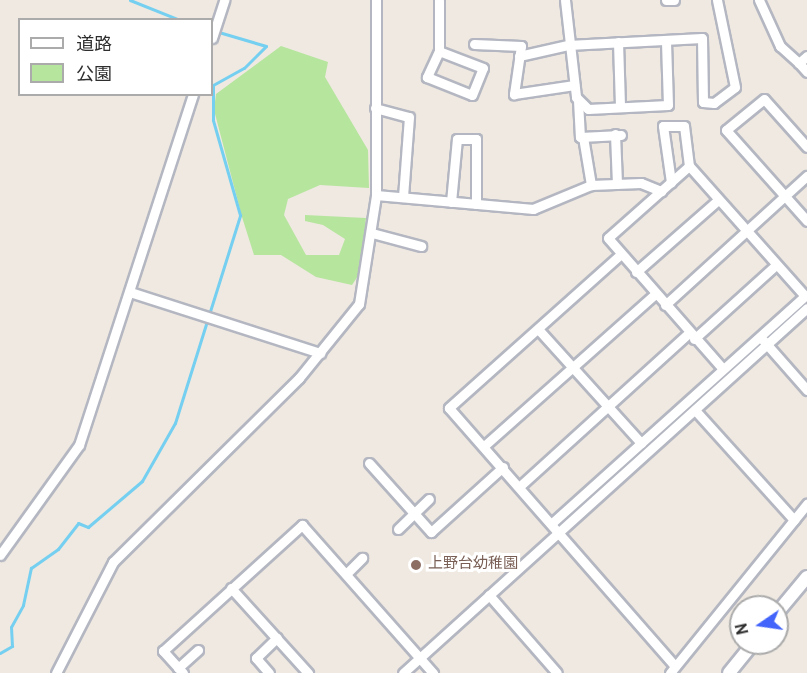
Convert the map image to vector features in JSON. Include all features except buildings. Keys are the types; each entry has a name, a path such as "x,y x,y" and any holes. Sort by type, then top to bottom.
{"street":[{"path":"213,33 224,0"},
{"path":"56,673 113,562 320,353 359,304 372,233 376,195 375,0"},
{"path":"439,0 440,51 428,77 472,95 483,68 440,51"},
{"path":"565,0 568,45 591,185"},
{"path":"666,0 674,0"},
{"path":"519,56 568,45 702,38 703,102 714,103 735,87 717,0"},
{"path":"759,0 780,46 807,72"},
{"path":"578,100 588,109 668,105 666,40"},
{"path":"618,42 620,107"},
{"path":"474,44 521,46 514,94 574,85"},
{"path":"799,63 807,56"},
{"path":"0,555 79,446 192,96"},
{"path":"807,147 764,99 726,130 807,221"},
{"path":"375,108 409,117 403,197"},
{"path":"552,523 805,296 689,166 684,126 663,126 671,182"},
{"path":"583,136 618,134 617,184"},
{"path":"451,202 457,139 476,139 476,204"},
{"path":"689,166 608,238 654,294 723,369"},
{"path":"665,305 807,176"},
{"path":"376,195 533,209 591,185 641,183 661,191"},
{"path":"636,272 718,200"},
{"path":"372,233 421,246"},
{"path":"621,254 449,408 552,523 673,670 807,504"},
{"path":"520,486 609,406 776,265"},
{"path":"130,292 320,353"},
{"path":"484,446 654,294"},
{"path":"403,673 807,308"},
{"path":"538,329 641,443"},
{"path":"760,336 807,390"},
{"path":"695,410 794,520"},
{"path":"369,464 431,532 503,467"},
{"path":"398,530 429,499"},
{"path":"198,650 181,670 163,651 303,525 433,673"},
{"path":"346,574 362,558"},
{"path":"789,598 807,576"},
{"path":"231,588 277,638 303,671"},
{"path":"489,595 557,673"},
{"path":"269,673 256,658 277,638"},
{"path":"729,673 743,655"}],"green space":[{"path":"281,46 328,62 325,77 368,150 369,188 320,185 288,199 284,215 306,255 339,255 345,239 323,225 305,221 305,215 366,218 360,273 352,285 316,277 281,255 254,255 242,217 214,110 216,94"}],"waterway":[{"path":"130,0 175,18"},
{"path":"0,653 12,646 11,627 23,605 31,568 58,549 78,523 88,527 142,481 175,423 240,215 213,120 213,85 244,68 266,46 215,31"}],"place":[{"name":"上野台幼稚園","path":"416,565"}]}
